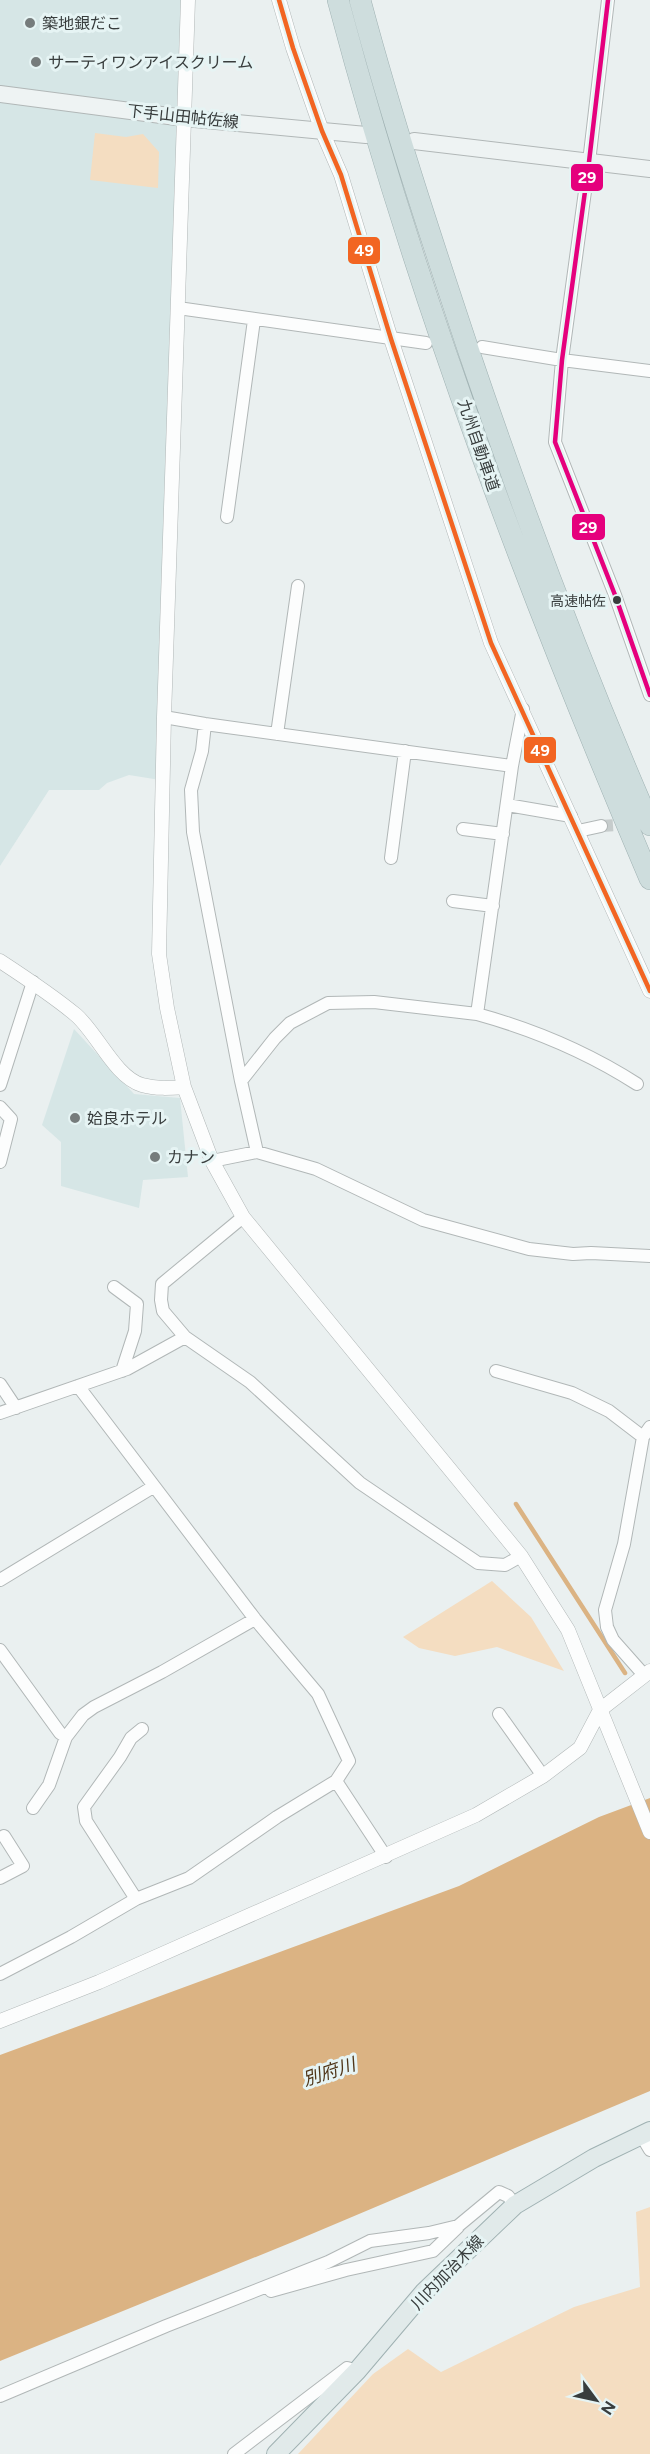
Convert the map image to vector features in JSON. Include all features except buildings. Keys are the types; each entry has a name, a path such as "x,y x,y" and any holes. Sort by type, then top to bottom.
{"highway":[{"name":"九州自動車道","path":"338,0 422,281 481,454 532,593 650,879"},
{"name":"九州自動車道","path":"360,0 407,160 502,447 551,583 650,825"}],"main road":[{"name":"下手山田帖佐線","path":"0,93 184,118 366,135"},
{"path":"414,141 650,169"},
{"name":"川内加治木線","path":"276,2454 357,2371 424,2292 515,2205 594,2158 647,2139"}],"street":[{"path":"188,0 164,717 159,954 167,1008 184,1087 212,1161 243,1217 521,1556 568,1630 650,1832"},
{"path":"279,0 292,48 341,175 391,339 491,643 523,708 650,991"},
{"path":"608,0 562,360 555,442 615,595 650,695"},
{"path":"178,308 426,343"},
{"path":"227,517 254,320"},
{"path":"482,347 650,371"},
{"path":"277,734 298,586"},
{"path":"477,1014 512,766 523,708"},
{"path":"164,717 512,766"},
{"path":"205,724 202,751 191,790 193,832 257,1152"},
{"path":"391,858 405,751"},
{"path":"507,806 571,816"},
{"path":"578,831 601,826"},
{"path":"462,829 503,834"},
{"path":"453,901 493,906"},
{"path":"0,961 33,982 78,1016 125,1075 140,1085 148,1087 184,1087"},
{"path":"0,1085 33,982"},
{"path":"241,1081 290,1023 328,1003 374,1002 477,1014 522,1026 603,1062 637,1084"},
{"path":"0,1107 11,1119 0,1162"},
{"path":"212,1161 257,1152 316,1169 423,1220 529,1249 573,1254 650,1256"},
{"path":"243,1217 162,1284 160,1290 163,1311 185,1337 250,1382 360,1482 478,1563 505,1565 521,1556"},
{"path":"114,1287 137,1304 135,1331 122,1371"},
{"path":"0,1413 122,1371 156,1355 169,1344 185,1337"},
{"path":"0,2021 99,1983 476,1815 543,1776 580,1749 600,1710 647,1673 613,1640 607,1627 605,1610 624,1544 647,1432 572,1393 496,1371"},
{"path":"0,1384 16,1408"},
{"path":"0,1974 71,1937 136,1899 189,1878 277,1817 336,1781 349,1761 318,1694 255,1619 78,1386"},
{"path":"0,1580 153,1487"},
{"path":"33,1808 49,1785 66,1737 83,1715 255,1619"},
{"path":"0,1650 60,1733 66,1737"},
{"path":"499,1714 543,1776"},
{"path":"136,1899 86,1821 84,1807 131,1738 142,1730"},
{"path":"336,1781 386,1857"},
{"path":"0,1878 23,1866 4,1836"},
{"path":"234,2307 280,2289 433,2251 499,2192 508,2196 515,2205"},
{"path":"0,2396 328,2262 370,2241 429,2233 459,2226"},
{"path":"234,2454 347,2368 357,2371"}],"shaded area":[{"path":"0,0 188,0 160,780 129,775 107,783 99,790 49,790 0,866"},
{"path":"95,133 126,137 143,134 159,152 158,188 90,180"},
{"path":"74,1029 134,1094 180,1098 188,1177 143,1180 139,1208 61,1186 61,1142 42,1125"},
{"path":"492,1581 531,1617 564,1671 497,1647 455,1656 419,1648 403,1637"},
{"path":"650,2207 650,2454 298,2454 373,2374 408,2349 441,2372 574,2307 640,2287 636,2212"}],"water":[{"name":"別府川","path":"650,1798 650,2091 295,2241 0,2361 0,2055 459,1886 599,1817"}],"waterway":[{"path":"516,1504 625,1673"}],"tunnel":[{"path":"601,826 631,824"}],"transit line":[{"name":"49","path":"279,0 322,131 341,175 391,339 491,643 650,991"},
{"name":"29","path":"608,0 562,360 555,442 615,595 650,695"}],"place":[{"name":"築地銀だこ","path":"30,23"},
{"name":"サーティワンアイスクリーム","path":"36,62"},
{"name":"高速帖佐","path":"617,600"},
{"name":"姶良ホテル","path":"75,1118"},
{"name":"カナン","path":"155,1157"}]}
